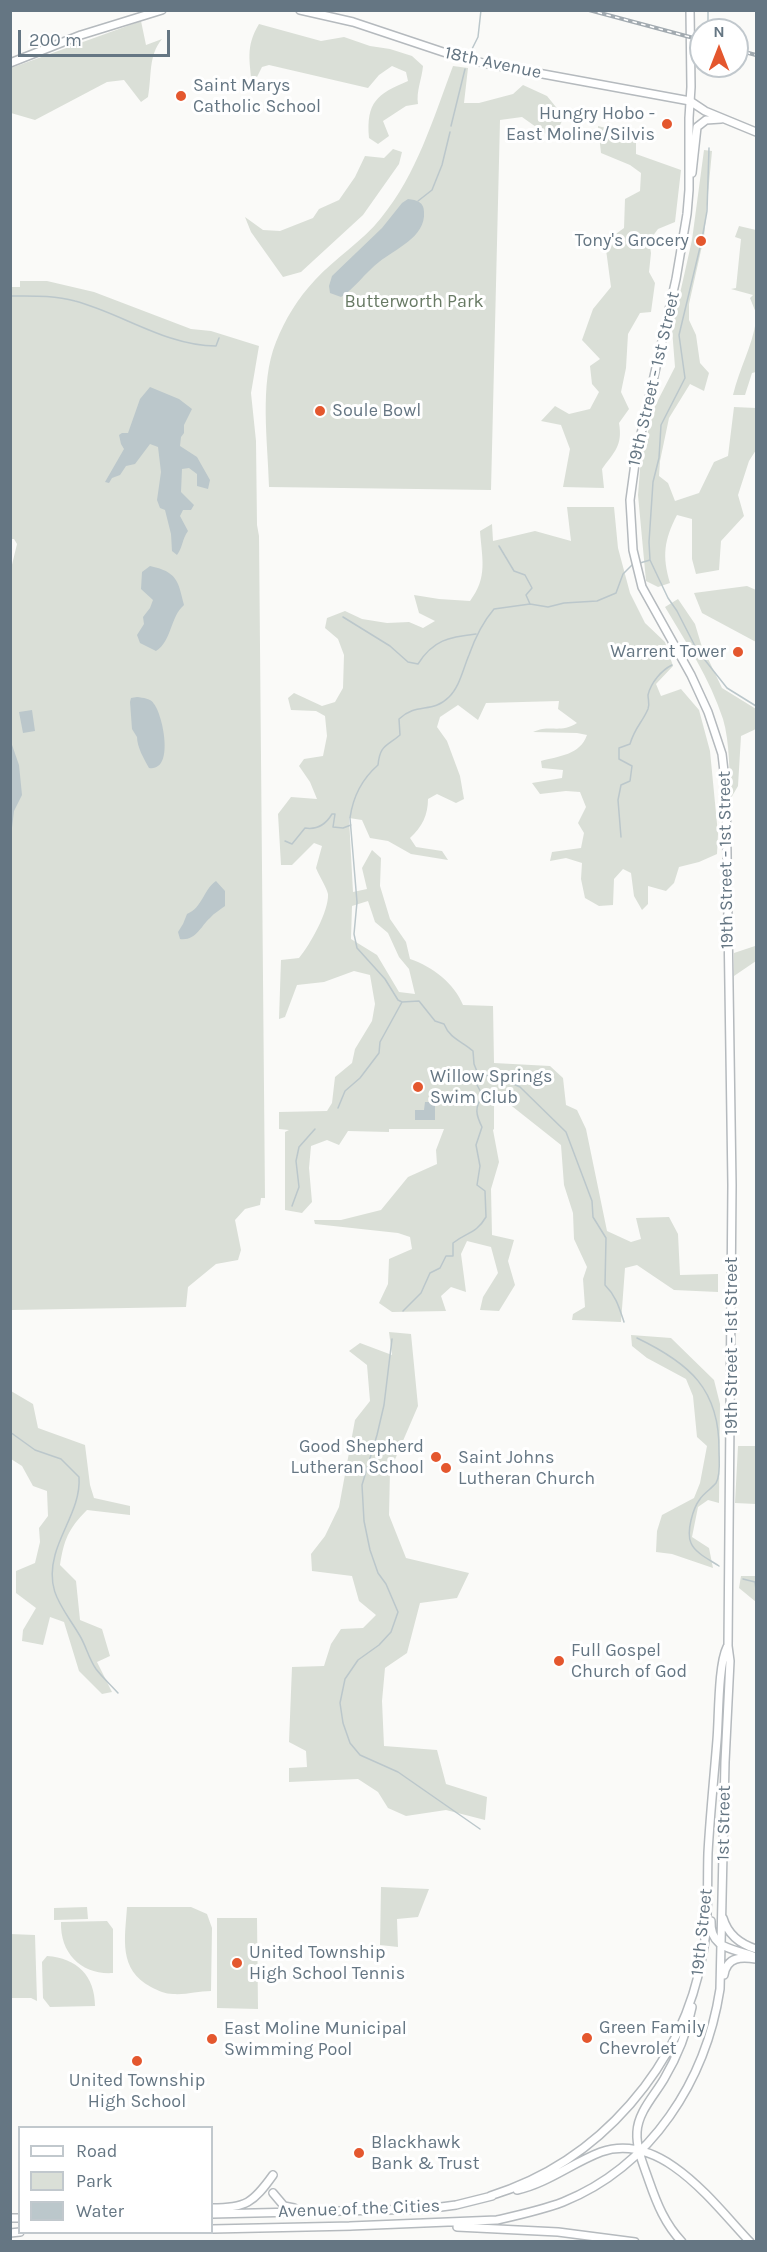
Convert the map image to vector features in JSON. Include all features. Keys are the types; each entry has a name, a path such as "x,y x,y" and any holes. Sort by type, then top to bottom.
{"main road":[{"path":"10,58 24,57 162,10"},
{"name":"18th Avenue","path":"300,10 353,22 448,54 483,63 690,101 705,111 756,132"},
{"path":"690,10 690,101"},
{"path":"10,63 20,61 24,57"},
{"name":"19th Street - 1st Street","path":"690,101 689,190 676,279 636,456 630,500 633,550 642,588 701,697 715,731 724,764 732,1185 728,1646"},
{"path":"689,190 695,159 697,127 706,120 724,119"},
{"name":"19th Street","path":"490,2196 524,2183 557,2166 600,2135 627,2109 655,2073 675,2038 698,1978 707,1923 709,1841 720,1716 722,1657 728,1646"},
{"name":"1st Street","path":"639,2151 665,2123 694,2076 705,2052 717,2007 720,1989 725,1762 730,1661 728,1646"},
{"path":"709,1841 712,1887 711,1930 714,1938 721,1944 756,1959"},
{"path":"722,1913 725,1923 734,1936 743,1945 756,1951"},
{"path":"702,1959 708,1950 721,1944 756,1951"},
{"path":"694,2076 702,2066 714,2037 727,1966 736,1958 756,1959"},
{"path":"682,2241 666,2222 656,2203 639,2151 637,2131 639,2120 680,2049 698,1978"},
{"name":"Avenue of the Cities","path":"213,2214 435,2208 533,2186 603,2152 616,2149 639,2151 662,2159 686,2175 750,2241"},
{"path":"350,2226 466,2223 520,2215 572,2198 612,2174 639,2151"},
{"path":"213,2208 233,2208 248,2204 273,2175"},
{"path":"273,2193 282,2205 290,2208 353,2207 399,2210"},
{"name":"Avenue of the Cities","path":"213,2229 350,2226 468,2227 558,2232 635,2241"}],"green space":[{"path":"141,21 146,45 162,39 152,59 148,97 141,102 124,80 107,82 35,120 11,113 11,68"},
{"path":"259,24 321,41 344,37 412,56 423,66 418,104 406,106 383,121 389,136 378,144 369,138 369,116 372,108 381,95 408,81 406,72 392,66 379,75 368,88 269,65 262,67 252,87 250,47"},
{"name":"Butterworth Park","path":"453,66 468,68 464,103 479,103 513,94 523,85 547,96 564,117 553,139 522,117 500,120 491,490 269,487 266,394 271,358 276,342 292,309 303,294 323,272 374,227 394,201 423,145"},
{"path":"598,126 636,136 636,154 681,170 675,222 658,229 649,241 651,253 649,272 655,283 651,312 640,313 628,334 626,368 621,392 629,409 619,423 620,438 617,448 602,469 604,488 563,487 570,449 561,425 541,421 555,406 569,414 590,409 599,392 592,384 590,366 600,359 582,340 593,309 611,287 605,242 624,228 625,199 640,191 641,173 630,165 601,153"},
{"path":"393,149 402,152 399,164 363,215 301,272 283,277 251,232 245,217 263,230 280,231 313,218 319,209 339,200 355,177 365,156 384,158"},
{"path":"704,150 712,151 704,237 689,304 689,320 696,335 700,363 709,373 704,391 690,384 669,418 659,476 668,483 675,501 699,493 714,462 728,456 734,407 756,408 756,450 749,461 738,495 744,516 721,541 719,570 696,574 692,559 692,519 677,515 669,532 665,556 670,583 658,587 646,581 638,495 641,457 655,406 675,367 672,329 692,240"},
{"path":"739,226 756,230 756,313 750,298 753,295 731,289 736,288 741,239 735,237"},
{"path":"20,281 47,281 94,292 191,329 211,331 259,346 251,393 256,441 259,536 265,1198 261,1198 260,1205 245,1209 235,1220 241,1250 238,1260 216,1264 188,1287 186,1307 11,1310 10,573 17,544 14,539 10,539 11,287 20,287"},
{"path":"756,321 756,372 752,373 745,395 733,395 752,340"},
{"path":"567,507 614,507 618,548 630,593 645,623 665,642 673,666 656,684 661,696 681,689 699,710 710,751 718,834 717,854 679,867 674,883 666,891 648,886 648,904 642,910 634,896 631,873 623,869 614,879 613,905 599,906 585,898 581,879 582,863 566,858 550,861 552,852 581,848 584,833 578,823 586,807 580,792 540,794 532,783 562,778 563,770 542,768 541,761 574,751 584,742 587,735 533,732 565,728 577,723 558,709 559,701 486,703 478,720 458,705 440,717 437,727 447,741 460,776 464,799 456,803 437,794 428,799 424,820 410,838 416,847 442,851 448,860 411,854 388,841 370,838 362,820 349,818 353,892 367,889 362,868 372,850 381,858 380,886 390,919 406,942 410,959 427,966 442,977 454,990 463,1005 493,1006 494,1063 550,1066 563,1078 566,1105 577,1110 586,1129 607,1231 631,1242 641,1239 636,1218 669,1217 678,1234 680,1275 718,1274 718,1292 674,1290 637,1265 625,1268 621,1322 572,1320 573,1314 585,1307 583,1279 587,1267 574,1239 573,1213 564,1185 561,1145 508,1103 494,1103 493,1130 499,1162 491,1189 492,1235 514,1240 508,1261 515,1285 499,1311 480,1310 483,1297 498,1273 491,1247 467,1241 461,1254 466,1292 451,1287 441,1296 446,1311 392,1312 379,1303 388,1284 389,1259 412,1249 410,1237 398,1233 315,1224 314,1220 341,1220 381,1210 408,1177 437,1164 436,1150 444,1129 389,1129 389,1132 348,1131 339,1145 327,1140 311,1146 309,1168 312,1202 302,1213 285,1210 285,1132 289,1130 279,1129 279,1112 327,1111 332,1103 335,1077 352,1063 355,1049 372,1021 375,1004 370,975 354,971 324,982 297,985 285,1017 279,1019 281,960 299,958 322,918 328,894 316,868 322,846 314,843 292,865 281,865 278,814 291,797 317,799 310,782 299,766 304,759 323,756 327,736 325,716 316,711 291,710 288,698 294,693 322,706 335,702 343,688 344,655 338,639 325,628 327,618 345,611 362,619 387,623 409,622 423,628 435,621 419,613 414,595 470,601 482,576 480,531 492,524 493,541 535,531 571,541","holes":["368,901 375,922 388,933 399,957 409,969 415,994 399,992 377,955 351,939 352,906"]},
{"path":"747,586 756,590 756,642 702,613 694,593"},
{"path":"678,599 695,624 701,644 722,688 756,709 756,729 741,736 738,786 731,798 728,748 718,704 689,647 665,607"},
{"path":"756,943 756,961 734,976 734,953 755,946"},
{"path":"389,1332 411,1334 418,1406 390,1471 389,1515 406,1558 469,1573 457,1598 420,1603 407,1653 385,1668 382,1701 384,1746 437,1750 446,1784 487,1797 485,1820 446,1810 406,1816 388,1808 378,1792 358,1779 289,1782 289,1768 307,1767 306,1751 289,1742 292,1667 324,1666 331,1644 341,1629 363,1628 376,1615 359,1601 352,1576 312,1571 311,1554 325,1536 339,1507 355,1420 370,1401 367,1365 349,1351 360,1343 392,1355"},
{"path":"631,1335 671,1338 714,1380 720,1404 719,1503 708,1500 698,1507 692,1537 709,1548 713,1568 672,1554 656,1552 657,1531 662,1515 694,1498 700,1483 707,1446 697,1437 693,1396 686,1379 647,1358 632,1346"},
{"path":"11,1391 33,1404 38,1428 85,1445 94,1498 130,1506 130,1515 87,1510 68,1535 60,1565 76,1581 80,1620 102,1629 110,1656 97,1662 112,1692 102,1694 79,1671 64,1622 50,1617 43,1645 22,1641 23,1630 36,1608 16,1593 16,1571 35,1563 40,1542 39,1528 48,1516 47,1491 33,1486 22,1466 11,1459"},
{"path":"738,1446 756,1446 756,1504 735,1503"},
{"path":"741,1576 756,1576 756,1602 739,1588"},
{"path":"381,1887 429,1889 418,1917 397,1919 398,1947 380,1945"},
{"path":"87,1907 88,1919 54,1920 54,1908"},
{"path":"127,1907 191,1907 207,1914 212,1928 211,1991 167,1993 140,1980 128,1962 126,1952"},
{"name":"United Township High School Tennis","path":"217,1918 257,1918 258,2009 217,2008"},
{"path":"107,1921 113,1929 113,1973 92,1970 75,1960 64,1944 62,1933 61,1922"},
{"path":"10,1934 35,1935 37,2001 31,1998 11,1998"},
{"path":"47,1956 67,1960 82,1970 92,1986 95,2006 50,2007 43,1998 42,1962"}],"water":[{"path":"408,199 419,202 423,206 423,221 420,229 408,242 379,262 341,297 330,293 329,286 332,276 382,228"},
{"path":"150,387 179,399 192,409 184,425 180,446 197,457 210,480 208,489 197,486 197,474 189,468 182,469 181,492 194,505 191,510 183,510 180,516 188,531 177,555 172,551 171,534 165,510 160,508 157,500 161,472 158,447 150,444 135,464 126,466 120,475 112,478 109,483 105,482 124,449 119,435 128,433 140,399"},
{"path":"150,566 166,571 175,578 184,605 179,610 165,641 156,651 140,643 137,635 144,624 143,617 153,600 141,589 142,572"},
{"path":"137,697 153,702 161,719 165,742 162,761 157,767 149,768 132,729 130,702 131,698"},
{"path":"32,710 35,731 23,733 19,712"},
{"path":"11,742 19,765 22,795 14,811 11,836"},
{"path":"216,881 225,891 225,906 212,916 194,936 180,939 178,932 187,914 200,903"},
{"path":"425,1102 435,1102 435,1120 415,1120 415,1110 424,1110"}],"waterway":[{"path":"471,51 478,37 481,10"},
{"path":"708,10 708,18"},
{"path":"451,126 465,69"},
{"path":"418,201 432,190 442,165 450,132"},
{"path":"709,148 707,211 679,335 685,378 661,425 659,458 653,482 650,560 697,650 727,688 756,706"},
{"path":"10,296 51,297 75,301 162,335 197,345 216,346 219,338"},
{"path":"499,546 514,571 525,575 532,588 526,595 530,604"},
{"path":"640,563 650,560"},
{"path":"403,1311 421,1293 430,1273 440,1268 446,1256 453,1256 453,1243 475,1230 486,1217 485,1191 477,1185 480,1166 476,1145 482,1127 477,1115 477,1107 483,1096 477,1085 478,1074 473,1051 453,1036 444,1024 435,1021 419,1001 402,1002 398,1000 385,979 357,948 354,934 357,902 350,818 353,802 367,776 378,765 382,750 400,735 399,719 412,711 437,705 453,693 476,637 494,609 530,604 548,607 564,603 597,601 616,593 623,574 632,565"},
{"path":"343,617 390,646 408,662 418,664 430,650 442,641 476,634"},
{"path":"688,655 695,651"},
{"path":"621,837 618,800 621,785 630,781 632,766 619,759 619,748 630,744 648,709 648,695 654,681 672,665"},
{"path":"285,841 292,844 305,828 321,826 332,814 335,814 333,827 343,828 351,825"},
{"path":"338,1108 345,1091 360,1078 379,1053 380,1042 402,1002"},
{"path":"479,1074 500,1078 520,1087 566,1132 592,1201 593,1217 606,1238 605,1285 615,1298 624,1322"},
{"path":"292,1206 299,1187 296,1161 299,1147 315,1129"},
{"path":"637,1338 672,1357 686,1368 698,1381 714,1411 718,1429 719,1476 716,1483 697,1503 689,1533 691,1543 696,1550 719,1566"},
{"path":"392,1339 384,1405 362,1485 364,1521 370,1550 378,1573 386,1584 398,1612 391,1632 379,1645 358,1660 345,1679 340,1703 343,1723 350,1743 360,1755 398,1772 480,1829"},
{"path":"10,1432 35,1450 61,1459 79,1477 74,1507 55,1555 52,1579 57,1598 94,1665 118,1693"},
{"path":"743,1579 755,1582 756,1590"}],"railway":[{"path":"589,10 689,37"},
{"path":"749,53 756,55"}],"place":[{"name":"Saint Marys Catholic School","path":"181,96"},
{"name":"Hungry Hobo - East Moline/Silvis","path":"667,124"},
{"name":"Tony's Grocery","path":"701,241"},
{"name":"Soule Bowl","path":"320,411"},
{"name":"Warrent Tower","path":"738,652"},
{"name":"Willow Springs Swim Club","path":"418,1087"},
{"name":"Good Shepherd Lutheran School","path":"436,1457"},
{"name":"Saint Johns Lutheran Church","path":"446,1468"},
{"name":"Full Gospel Church of God","path":"559,1661"},
{"name":"United Township High School Tennis","path":"237,1963"},
{"name":"Green Family Chevrolet","path":"587,2038"},
{"name":"East Moline Municipal Swimming Pool","path":"212,2039"},
{"name":"United Township High School","path":"137,2061"},
{"name":"Blackhawk Bank & Trust","path":"359,2153"}]}
